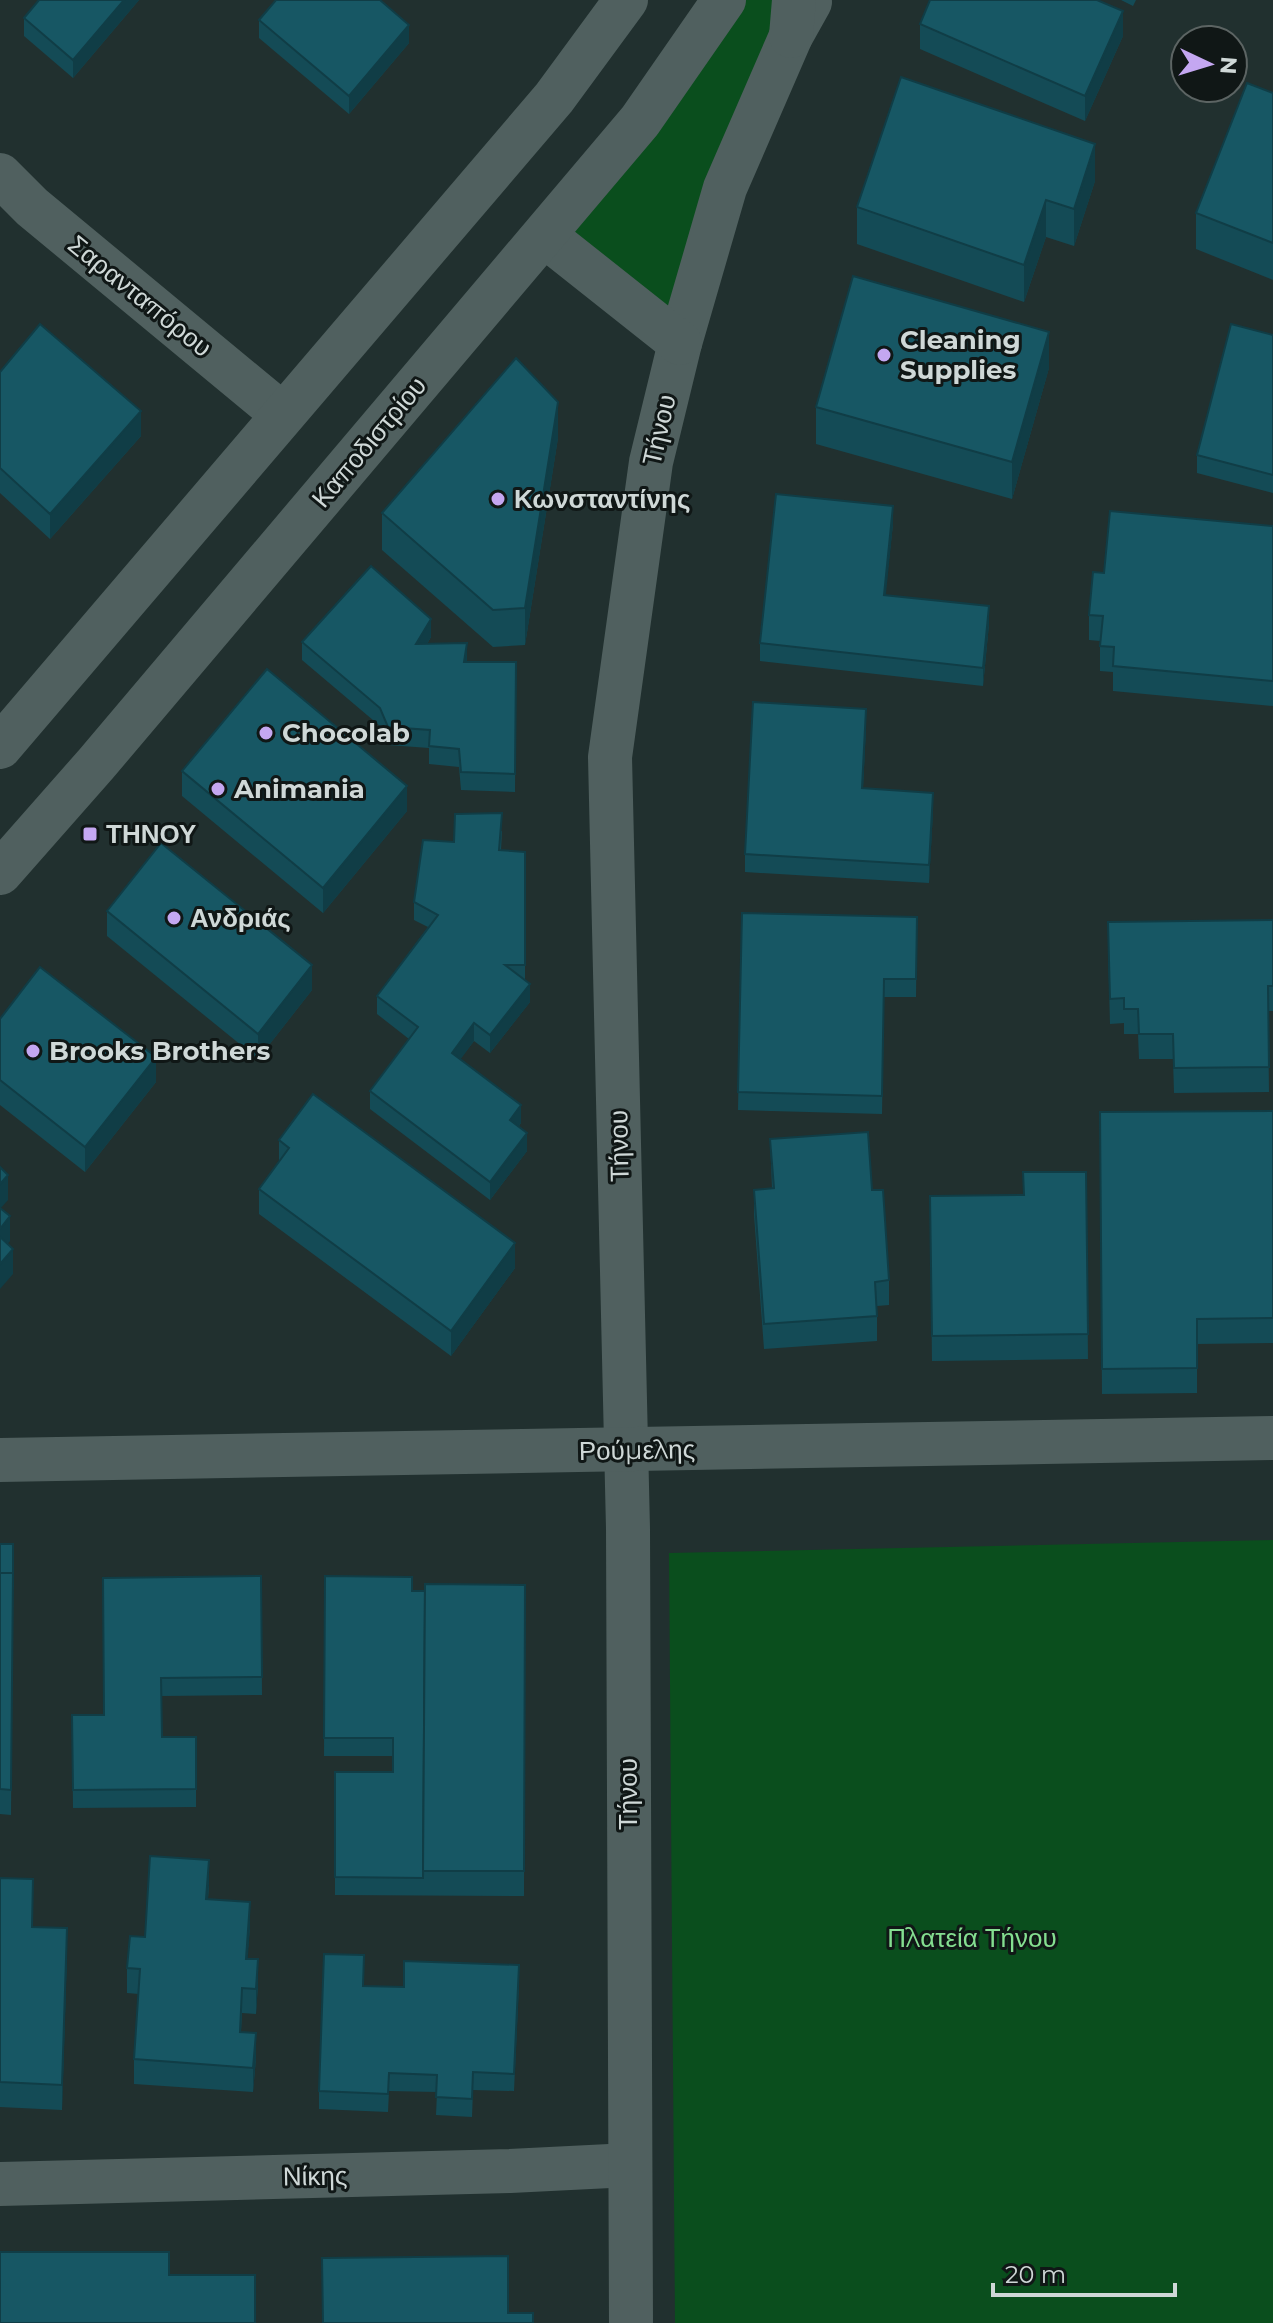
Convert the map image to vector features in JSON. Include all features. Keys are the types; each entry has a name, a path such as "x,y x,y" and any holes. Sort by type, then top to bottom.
{"street":[{"path":"0,747 554,98 626,0"},
{"name":"Καποδιστρίου","path":"0,873 545,236 640,121 724,0"},
{"name":"Τήνου","path":"631,2323 626,1450 610,757 651,462 680,343 725,188 799,12"},
{"name":"Σαρανταπόρου","path":"0,175 32,207 282,414"},
{"path":"545,236 680,343"},
{"name":"Ρούμελης","path":"0,1460 1273,1438"},
{"name":"Νίκης","path":"0,2184 630,2165"}],"green space":[{"path":"724,0 794,0 680,343 545,236"},
{"name":"Πλατεία Τήνου","path":"1273,1540 1273,2323 675,2323 669,1553"}],"building":[{"path":"39,0 124,0 73,60 24,18"},
{"path":"276,0 380,0 409,25 349,96 259,20"},
{"path":"930,0 1097,0 1123,11 1085,96 920,24"},
{"path":"901,77 1095,144 1074,209 1046,200 1024,265 857,207"},
{"path":"1249,84 1273,93 1273,243 1196,213 1239,104 1249,104"},
{"path":"853,276 1049,332 1012,462 816,407"},
{"path":"40,324 141,411 50,514 0,468 0,372"},
{"path":"1231,324 1273,335 1273,475 1197,455"},
{"path":"516,358 558,402 525,608 493,610 382,513"},
{"path":"776,494 893,506 884,595 989,606 983,668 760,643"},
{"path":"1110,511 1273,526 1273,681 1113,666 1114,647 1100,646 1103,616 1089,615 1093,572 1104,573"},
{"path":"371,566 431,619 416,644 467,643 464,662 516,662 515,774 461,772 459,749 429,746 430,730 388,727 380,708 302,642"},
{"path":"267,669 407,786 323,888 182,771"},
{"path":"753,702 866,709 862,788 933,793 929,865 745,854"},
{"path":"502,813 499,850 525,852 525,965 505,965 530,984 490,1035 474,1023 452,1053 521,1105 510,1120 527,1133 490,1182 370,1091 418,1027 377,996 438,915 414,902 423,840 454,842 455,814"},
{"path":"161,843 312,965 258,1034 107,911"},
{"path":"742,913 917,917 916,979 884,979 882,1096 738,1092"},
{"path":"1273,920 1273,986 1268,986 1269,1067 1174,1068 1173,1034 1139,1034 1138,1009 1124,1009 1124,998 1110,999 1108,922"},
{"path":"40,967 156,1057 85,1147 0,1080 0,1019"},
{"path":"313,1094 515,1243 451,1331 259,1189 289,1148 279,1140"},
{"path":"1273,1111 1273,1318 1197,1319 1197,1368 1102,1369 1100,1112"},
{"path":"868,1132 872,1190 883,1190 889,1280 875,1282 877,1316 764,1324 754,1190 774,1188 770,1139"},
{"path":"0,1167 8,1175 0,1184"},
{"path":"1023,1172 1086,1172 1088,1334 932,1336 930,1196 1024,1195"},
{"path":"0,1208 10,1216 0,1229"},
{"path":"0,1237 13,1249 0,1264"},
{"path":"0,1544 13,1544 13,1573 0,1573"},
{"path":"0,1573 13,1573 11,1790 0,1789"},
{"path":"261,1576 262,1677 161,1678 162,1737 196,1737 196,1789 73,1790 72,1715 104,1715 103,1578"},
{"path":"325,1576 412,1577 412,1591 425,1591 423,1878 335,1877 335,1772 393,1772 393,1738 324,1738"},
{"path":"425,1584 525,1585 524,1871 423,1871"},
{"path":"150,1856 209,1860 206,1899 250,1902 246,1959 258,1959 256,1989 242,1988 240,2032 256,2033 253,2068 134,2059 140,1969 127,1968 130,1936 145,1937"},
{"path":"0,1878 33,1879 32,1927 67,1928 62,2085 0,2082"},
{"path":"324,1954 364,1955 363,1986 404,1987 404,1961 519,1965 514,2074 473,2072 472,2099 436,2097 437,2075 389,2073 388,2094 319,2091"},
{"path":"0,2252 169,2252 169,2275 255,2275 255,2323 0,2323"},
{"path":"508,2256 508,2313 533,2313 533,2323 323,2323 322,2258"}],"place":[{"name":"Cleaning Supplies","path":"884,355"},
{"name":"Κωνσταντίνης","path":"498,499"},
{"name":"Chocolab","path":"266,733"},
{"name":"Animania","path":"218,789"},
{"name":"ΤΗΝΟΥ","path":"90,834"},
{"name":"Ανδριάς","path":"174,918"},
{"name":"Brooks Brothers","path":"33,1051"}]}
